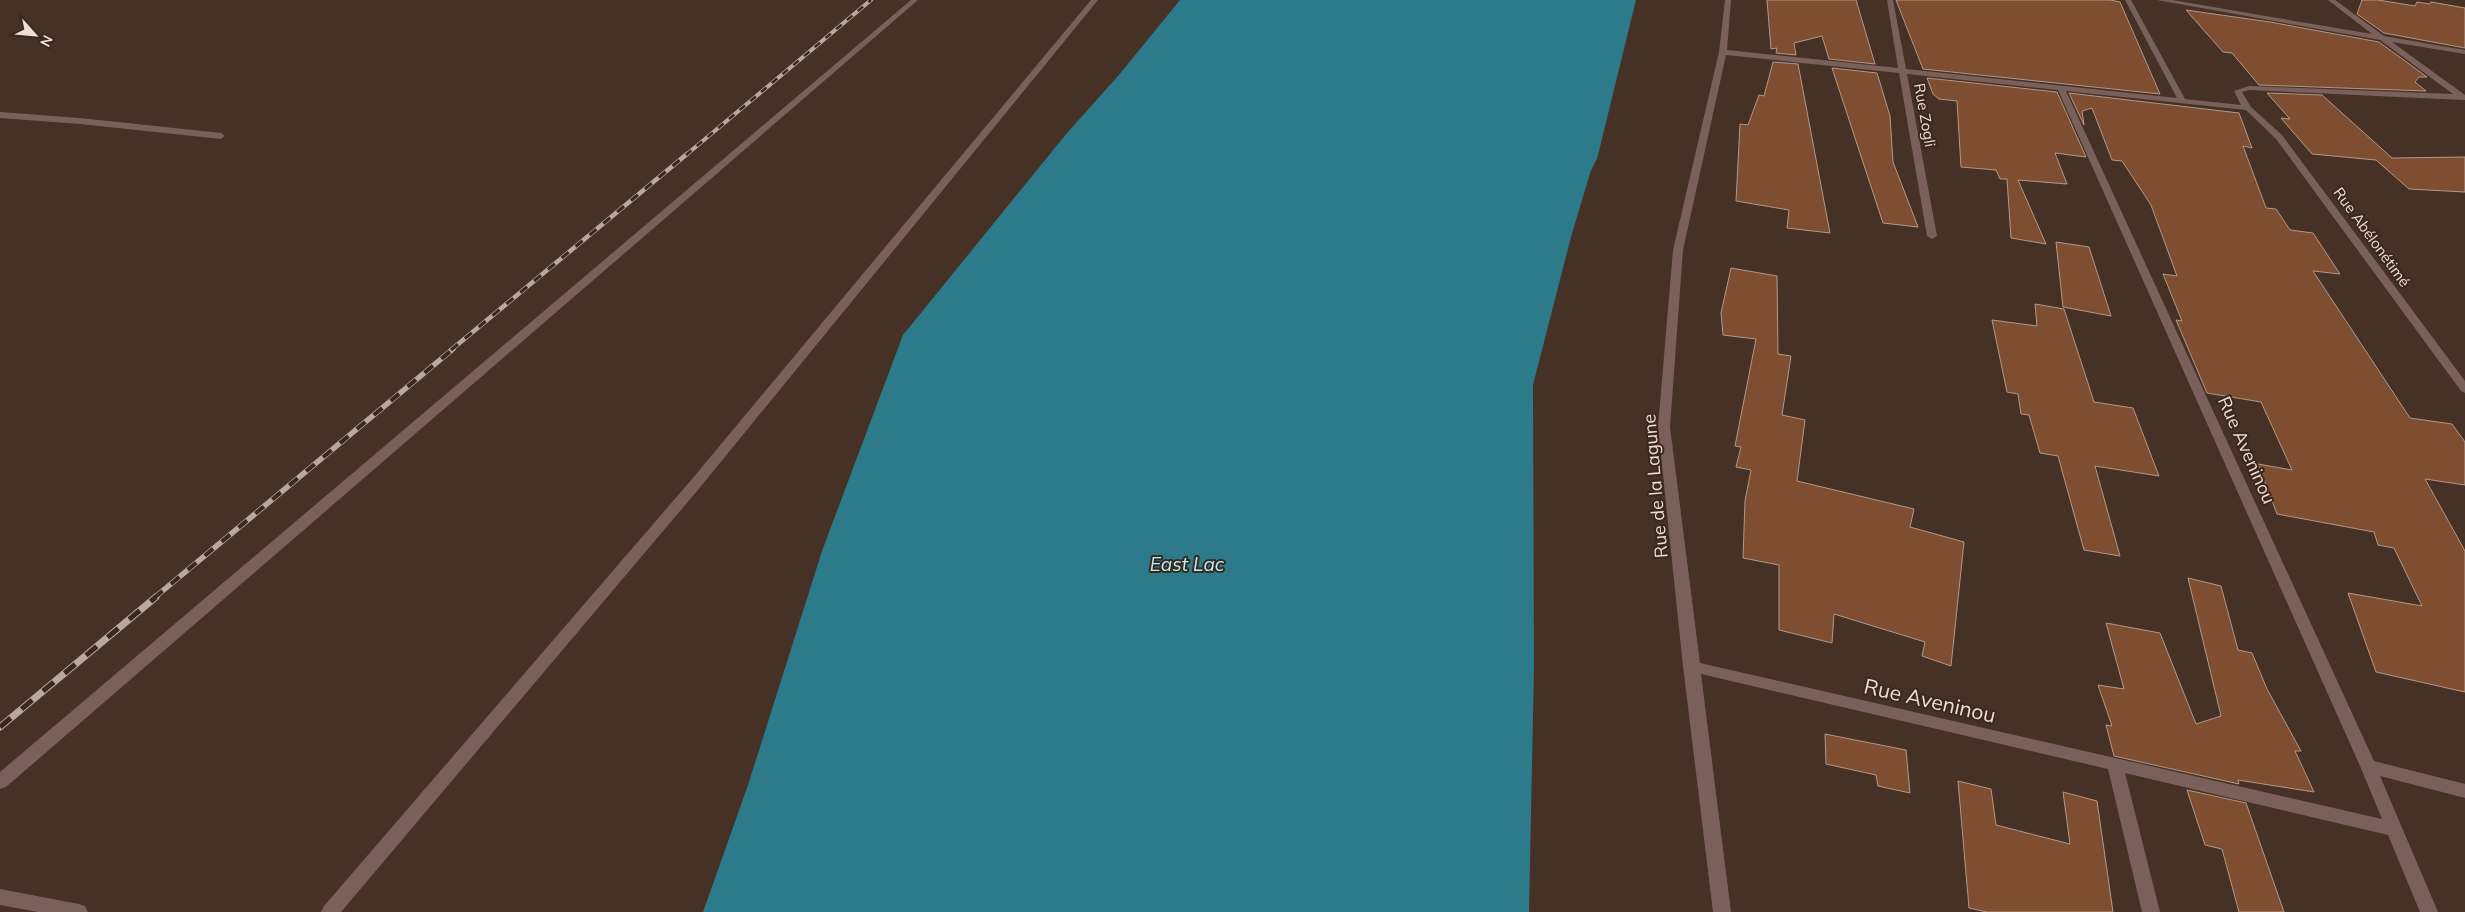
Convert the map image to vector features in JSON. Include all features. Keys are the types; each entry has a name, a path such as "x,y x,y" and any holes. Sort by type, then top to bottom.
{"street":[{"path":"0,782 915,0"},
{"path":"330,912 697,482 1095,0"},
{"name":"Rue de la Lagune","path":"1722,912 1691,666 1664,427 1678,250 1723,52 1728,0"},
{"name":"Rue Zogli","path":"1890,0 1904,70 1932,236"},
{"path":"2128,0 2183,102"},
{"path":"2160,0 2465,52"},
{"path":"2331,0 2464,98"},
{"path":"1723,52 2248,108"},
{"name":"Rue Aveninou","path":"2061,88 2368,766 2429,912"},
{"path":"2248,108 2239,97 2238,91 2250,88 2464,98"},
{"name":"Rue Abélonétimé","path":"2248,108 2278,137 2460,376 2465,389"},
{"path":"0,115 80,121 221,136"},
{"name":"Rue Aveninou","path":"1691,666 2394,829"},
{"path":"2115,765 2151,912"},
{"path":"2368,766 2465,791"},
{"path":"0,897 79,912"}],"water":[{"name":"East Lac","path":"1180,0 1636,0 1597,159 1591,170 1571,237 1533,385 1534,667 1529,912 703,912 748,785 822,551 903,335 1067,133 1118,76"}],"building":[{"path":"1767,0 1856,0 1875,64 1829,59 1822,36 1794,43 1796,55 1776,53 1777,48 1771,49"},
{"path":"1896,0 2110,0 2120,2 2160,94 1923,69"},
{"path":"2362,0 2378,0 2415,6 2417,2 2430,4 2431,2 2465,8 2465,48 2384,33 2357,14"},
{"path":"2186,10 2270,22 2379,42 2427,77 2419,77 2415,82 2426,91 2259,85 2232,53 2223,52"},
{"path":"1773,62 1798,64 1830,233 1787,228 1789,210 1736,201 1740,124 1748,125 1759,95 1764,96"},
{"path":"1832,68 1877,73 1890,116 1893,162 1918,227 1883,223"},
{"path":"1927,78 2057,92 2086,157 2055,153 2067,184 2018,180 2046,244 2011,238 2007,179 2000,179 1996,170 1961,167 1957,101 1939,99 1933,94"},
{"path":"2069,93 2239,113 2252,148 2243,146 2266,208 2276,209 2290,230 2313,233 2340,274 2313,271 2410,418 2452,424 2465,442 2465,485 2425,479 2465,551 2465,692 2376,672 2348,593 2422,606 2394,548 2378,545 2374,532 2277,514 2258,464 2292,470 2261,402 2207,393 2176,320 2182,321 2163,274 2177,276 2151,205 2122,161 2112,160 2092,108 2082,111 2084,125"},
{"path":"2267,93 2322,95 2392,158 2465,157 2465,192 2409,189 2376,160 2312,154 2281,118 2290,119"},
{"path":"2056,242 2089,247 2111,316 2063,307"},
{"path":"1731,268 1777,276 1778,354 1791,356 1782,415 1805,420 1797,481 1914,509 1910,527 1964,542 1951,666 1922,656 1925,642 1834,614 1832,643 1779,630 1779,565 1743,558 1745,501 1751,470 1736,467 1741,447 1735,446 1756,339 1723,335 1721,313"},
{"path":"2035,304 2064,309 2094,402 2133,408 2159,476 2095,466 2120,556 2084,550 2058,456 2040,453 2029,415 2021,414 2018,394 2007,392 1992,320 2037,326"},
{"path":"2188,578 2221,586 2238,650 2252,653 2267,689 2301,751 2295,751 2314,792 2238,780 2239,784 2114,756 2106,725 2112,726 2098,685 2124,689 2106,623 2160,633 2196,724 2221,716"},
{"path":"1825,734 1906,750 1910,793 1878,786 1876,775 1826,764"},
{"path":"1958,781 1991,789 1996,825 2070,844 2063,792 2097,801 2113,912 1987,912 1969,908"},
{"path":"2187,790 2246,803 2284,912 2239,912 2222,849 2205,845"}],"railway":[{"path":"686,155 871,0"},
{"path":"451,350 687,154"},
{"path":"154,598 453,349"},
{"path":"0,727 156,597"}]}
